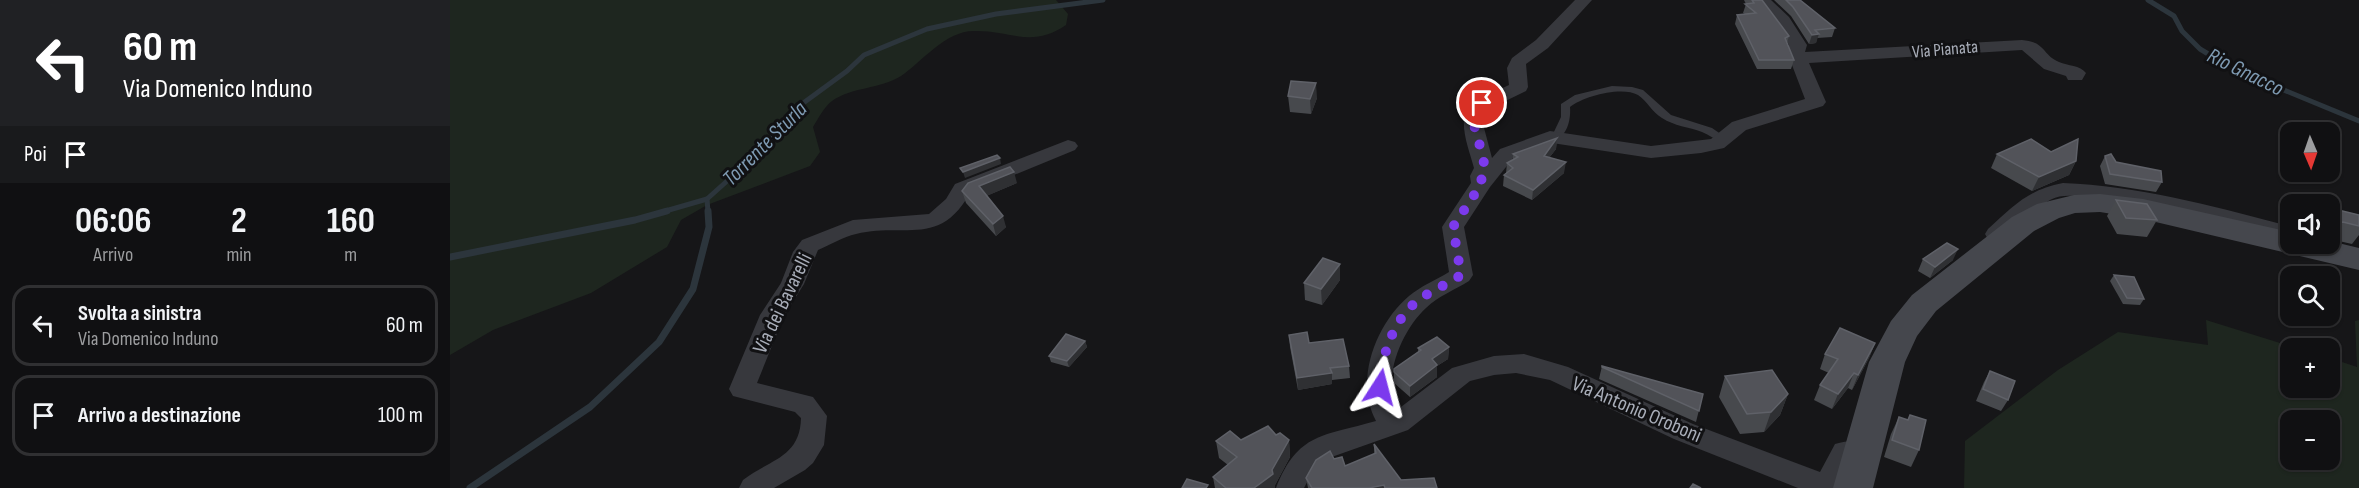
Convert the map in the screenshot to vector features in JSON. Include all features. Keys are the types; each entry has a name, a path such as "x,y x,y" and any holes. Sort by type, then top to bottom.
{"street":[{"path":"1482,183 1480,176 1484,162 1473,124 1476,108 1519,87 1518,62 1529,56 1584,0"},
{"path":"1400,421 1389,420 1379,399 1380,374 1389,343 1408,310 1419,300 1461,275 1453,227 1482,183 1508,153 1557,136 1652,152 1711,146 1723,140 1739,126 1816,102 1820,80 1799,58 1796,52 1798,45 1783,21 1762,0"},
{"path":"1783,21 1806,21"},
{"name":"Via Pianata","path":"1799,58 1902,53 1970,45 2022,45 2031,46 2050,65 2078,73 2075,76"},
{"name":"Via dei Bavarelli","path":"753,488 796,461 813,434 814,416 809,407 742,389 772,315 792,284 807,248 822,238 853,227 935,221 954,203 962,189 1068,146"},
{"path":"1981,258 1974,255 2019,213 2047,192 2094,193 2181,206 2273,229 2280,235"},
{"path":"1853,488 1892,349 1924,303 2037,216 2058,208 2083,203 2143,209 2280,240"},
{"path":"2339,254 2359,259"},
{"name":"Via Antonio Oroboni","path":"1400,421 1459,376 1470,371 1500,364 1530,365 1820,484 1830,481 1845,452 1864,452"},
{"path":"1290,488 1293,475 1303,460 1319,447 1383,430 1400,421"}],"lane":[{"path":"1557,136 1566,117 1565,106 1572,99 1606,90 1631,89 1642,94 1669,118 1702,126 1723,140"}],"shaded area":[{"path":"450,0 1056,0 1068,14 1066,25 1042,36 1021,37 987,31 963,32 934,48 901,76 840,96 826,106 813,127 820,152 810,166 707,205 681,220 667,247 591,293 493,330 450,355"},
{"path":"2206,320 2280,343 2280,398 2340,398 2340,361 2357,367 2355,321 2359,320 2359,488 1964,488 1965,441 2058,370 2118,332 2208,345"}],"building":[{"path":"1752,0 1762,0 1789,36 1785,38 1794,60 1759,60 1737,15 1756,13 1745,4 1754,3"},
{"path":"1786,0 1800,0 1835,28 1815,30 1819,34 1812,35"},
{"path":"1291,81 1316,83 1310,99 1288,96"},
{"path":"1557,138 1544,156 1566,162 1533,190 1504,175 1513,168 1507,163 1518,157 1513,154"},
{"path":"2031,139 2051,152 2078,139 2076,161 2039,177 1997,154"},
{"path":"2111,154 2116,162 2161,171 2162,182 2110,174 2105,156"},
{"path":"997,155 1000,158 963,172 960,168"},
{"path":"1010,167 1014,172 979,186 1003,216 993,224 962,191 968,183"},
{"path":"2116,200 2147,204 2157,220 2126,218"},
{"path":"2340,210 2359,215 2359,226 2340,222"},
{"path":"1947,243 1958,249 1935,267 1923,259"},
{"path":"1323,258 1340,264 1321,289 1304,283"},
{"path":"2114,275 2134,277 2144,299 2127,298"},
{"path":"1840,328 1875,343 1858,375 1854,373 1838,394 1820,385 1838,359 1825,354"},
{"path":"1307,332 1309,343 1343,339 1349,366 1330,368 1332,373 1297,378 1289,335"},
{"path":"1066,334 1085,341 1067,361 1049,356"},
{"path":"1437,337 1449,347 1432,359 1437,365 1410,386 1394,372 1394,369 1421,350 1418,348"},
{"path":"1602,367 1703,394 1699,411"},
{"path":"1772,370 1788,394 1771,412 1747,414 1725,376"},
{"path":"1990,371 2015,381 2008,400 1983,389"},
{"path":"1910,415 1926,420 1919,450 1892,440 1899,417 1908,420"},
{"path":"1268,426 1276,435 1280,433 1289,440 1272,470 1273,474 1254,488 1226,488 1213,477 1237,457 1216,441 1230,431 1241,440"},
{"path":"1374,444 1401,480 1434,478 1437,488 1385,488 1384,485 1369,488 1312,488 1306,478 1316,460 1330,451 1334,459 1342,457 1345,466 1376,453"},
{"path":"1187,479 1208,485 1206,488 1182,488"}],"waterway":[{"name":"Torrente Sturla","path":"707,199 765,147 791,112 847,71 864,55 927,29 996,14 1103,0"},
{"name":"Rio Gnacco","path":"2148,0 2174,16 2182,31 2200,49 2233,69 2359,121"},
{"name":"Torrente Sturla","path":"662,212 707,199"},
{"path":"707,199 708,212"},
{"name":"Torrente Sturla","path":"450,257 635,220 667,211"},
{"path":"470,488 590,407 659,342 693,289 709,227 708,211"}],"route":[{"path":"1380,387 1380,374 1389,343 1408,310 1419,300 1461,275 1453,227 1482,183 1480,176 1484,162 1473,124 1474,112 1482,103"}]}
